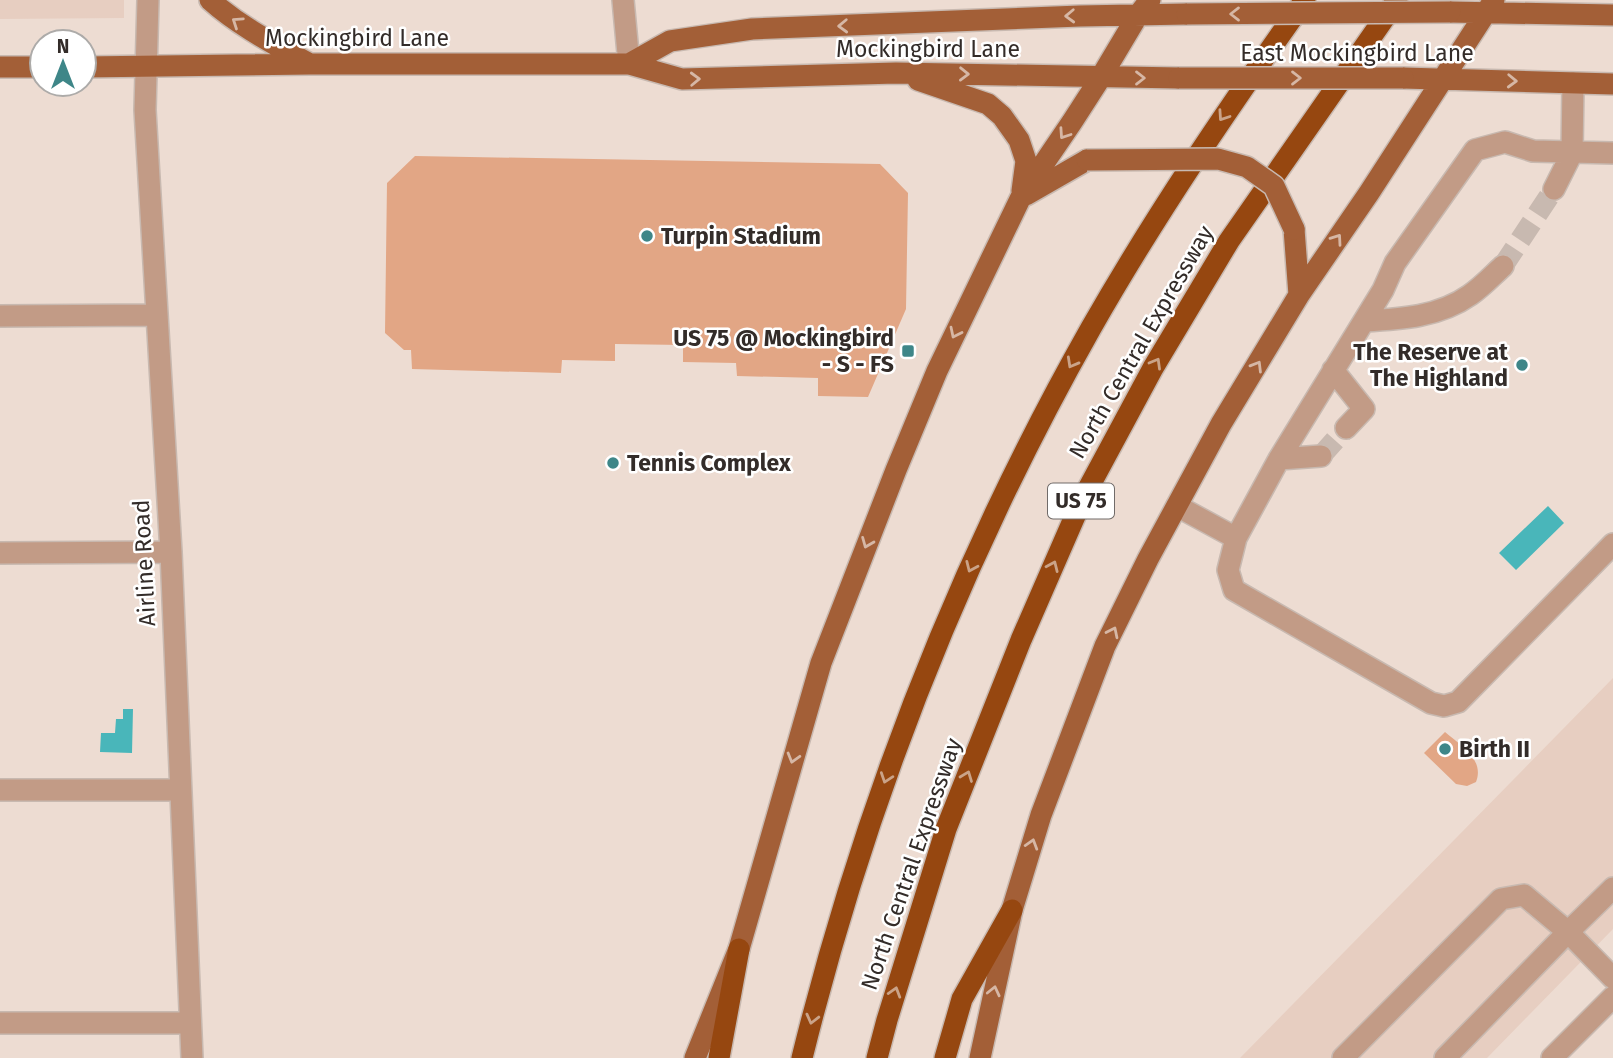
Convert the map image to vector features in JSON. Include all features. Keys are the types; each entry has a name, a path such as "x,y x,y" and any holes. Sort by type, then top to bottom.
{"highway":[{"name":"North Central Expressway","path":"802,1058 840,919 887,776 945,626 1001,502 1067,372 1143,240 1235,99 1305,0"},
{"name":"North Central Expressway","path":"877,1058 946,829 1021,639 1082,500 1153,368 1229,241 1397,0"},
{"path":"945,1058 962,999 1012,909"},
{"path":"719,1058 739,949"}],"main road":[{"path":"209,0 256,34 310,64"},
{"path":"980,1058 1012,909 1041,815 1105,646 1148,559 1221,424 1299,295 1369,193 1489,6"},
{"name":"East Mockingbird Lane","path":"1144,7 1187,14 1450,12 1489,6 1613,15"},
{"name":"Mockingbird Lane","path":"629,64 670,40 752,29 1080,16 1144,7"},
{"path":"695,1058 739,949 821,663 895,470 937,371 1021,197 1144,7"},
{"name":"Mockingbird Lane","path":"98,67 629,64 682,79 896,73 1101,77"},
{"path":"0,67 28,67"},
{"path":"896,73 988,104 1002,116 1019,140 1026,161 1021,197"},
{"name":"East Mockingbird Lane","path":"1101,77 1444,78 1613,84"},
{"path":"1021,197 1087,160 1218,159 1247,167 1274,186 1294,229 1299,295"}],"street":[{"name":"Airline Road","path":"148,0 145,110 171,552 192,1058"},
{"path":"623,0 629,64"},
{"path":"1554,189 1572,153 1573,83"},
{"path":"1613,153 1533,151 1505,142 1475,150 1395,263 1383,290 1279,459 1236,538 1228,570 1234,590 1431,703 1444,706 1458,702 1613,544"},
{"path":"1364,321 1402,319 1437,312 1469,296 1503,266"},
{"path":"0,316 156,315"},
{"path":"1333,370 1369,413 1346,428"},
{"path":"1279,459 1321,456"},
{"path":"1177,506 1236,538"},
{"path":"0,553 171,552"},
{"path":"0,790 180,790"},
{"path":"1445,1058 1613,888"},
{"path":"1343,1058 1501,899 1524,895 1568,932 1613,978"},
{"path":"1552,1058 1613,997"},
{"path":"0,1023 190,1023"}],"shaded area":[{"path":"0,0 124,0 124,18 0,19"},
{"name":"Turpin Stadium","path":"415,156 880,164 908,193 906,309 868,397 818,396 818,378 737,376 736,363 683,362 683,345 615,344 615,361 562,360 561,373 412,369 411,350 404,350 385,333 387,183"},
{"path":"1613,678 1613,929 1487,1058 1240,1058"},
{"path":"1445,732 1470,753 1477,766 1476,782 1467,786 1456,784 1424,753"}],"water":[{"path":"1548,506 1564,523 1516,570 1499,553"},
{"path":"123,709 133,709 132,753 100,752 101,733 115,733 116,719 123,719"}],"tunnel":[{"path":"1503,266 1554,189"},
{"path":"1321,456 1346,428"}],"place":[{"name":"Turpin Stadium","path":"647,236"},
{"name":"US 75 @ Mockingbird - S - FS","path":"908,351"},
{"name":"The Reserve at The Highland","path":"1522,365"},
{"name":"Tennis Complex","path":"613,463"},
{"name":"Birth II","path":"1445,749"}]}
